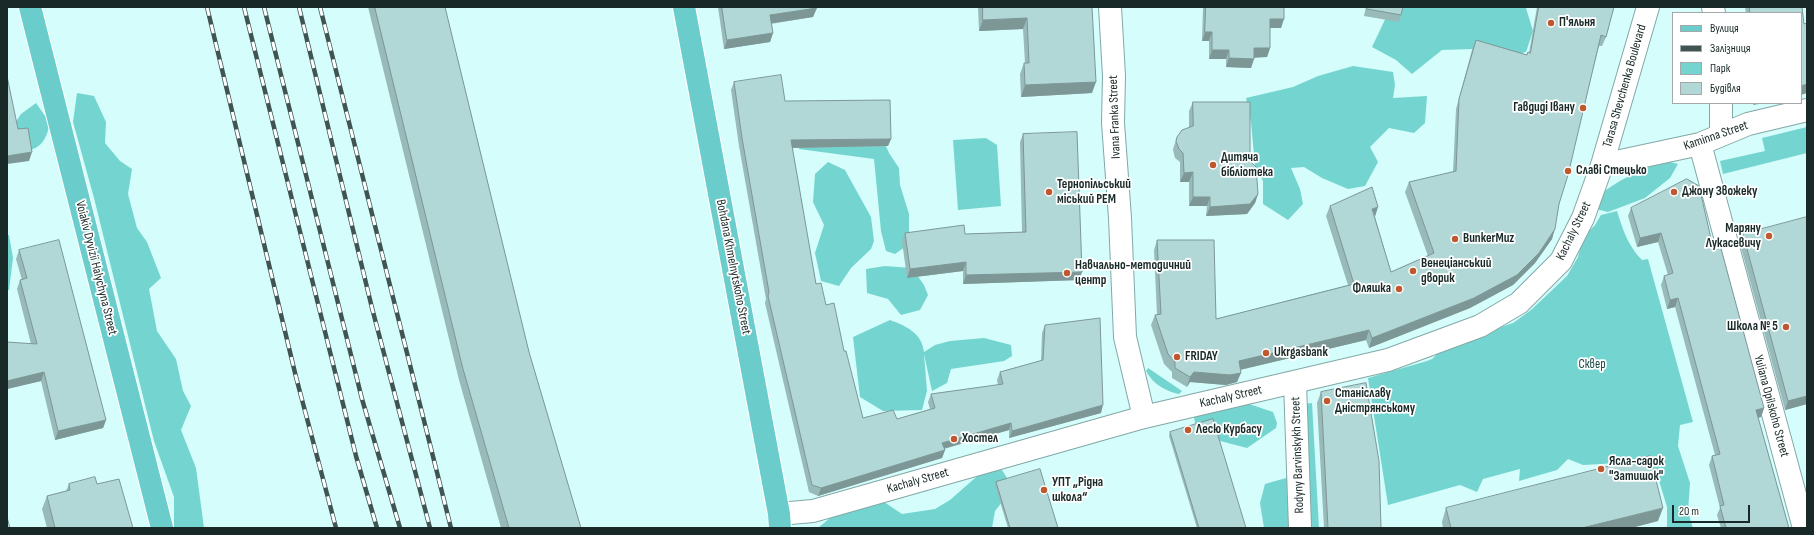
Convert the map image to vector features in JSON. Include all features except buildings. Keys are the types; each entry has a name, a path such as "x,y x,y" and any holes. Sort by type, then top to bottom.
{"main road":[{"name":"Voiakiv Dyvizii Halychyna Street","path":"30,7 162,528"},
{"name":"Bohdana Khmelnytskoho Street","path":"684,7 779,521"}],"street":[{"name":"Ivana Franka Street","path":"1110,7 1114,76 1113,123 1120,218 1125,336 1144,417"},
{"name":"Tarasa Shevchenka Boulevard","path":"1602,166 1648,7"},
{"path":"1721,104 1721,134"},
{"name":"Kaminna Street","path":"1602,166 1700,144 1748,124 1807,110"},
{"name":"Yuliana Opilskoho Street","path":"1700,144 1804,528"},
{"name":"Kachaly Street","path":"779,521 1144,417 1388,360 1480,326 1519,303 1560,261 1583,218 1602,166"},
{"name":"Rodyny Barvinskykh Street","path":"1295,382 1300,528"}],"green space":[{"path":"1391,7 1524,7 1526,8 1533,31 1526,52 1495,59 1473,49 1442,50 1412,74 1396,60 1372,47"},
{"path":"1353,66 1393,72 1395,85 1393,98 1427,96 1425,123 1414,133 1389,128 1370,147 1378,162 1365,186 1348,189 1322,178 1304,167 1291,168 1300,189 1303,204 1288,220 1263,204 1263,181 1255,166 1251,122 1246,98 1293,87 1318,76"},
{"path":"77,93 94,96 106,122 105,143 120,161 132,169 128,194 137,228 147,242 161,278 149,289 157,331 176,359 183,391 191,406 181,430 196,468 204,528 174,528 174,497 154,441 94,198 73,122"},
{"path":"36,103 50,123 44,140 36,148 23,152 7,154 7,131 11,129 21,114"},
{"path":"1807,127 1807,153 1723,174 1720,161 1765,151 1762,138"},
{"path":"879,131 889,153 899,168 900,185 909,214 909,244 895,254 886,251 881,231 874,159 799,149 802,134"},
{"path":"986,138 997,145 1001,206 958,210 953,140"},
{"path":"1666,161 1678,164 1670,178 1645,198 1608,212 1596,209 1596,198 1611,186 1648,167"},
{"path":"828,162 845,170 871,217 874,241 871,249 851,268 839,286 821,281 815,253 824,225 813,202 815,174"},
{"name":"Сквер","path":"1617,211 1624,231 1633,249 1642,260 1648,259 1693,422 1680,425 1678,446 1690,483 1688,512 1693,528 1667,528 1667,507 1657,474 1640,458 1619,463 1583,465 1568,459 1557,470 1519,481 1520,469 1483,479 1477,492 1460,485 1388,505 1368,378 1427,361 1432,359 1437,354 1468,338 1513,323 1531,310 1567,276 1578,257 1583,237 1595,225 1601,215"},
{"path":"7,235 9,235 13,258 9,290 7,290"},
{"path":"885,266 912,268 924,285 928,295 920,310 901,315 888,299 867,293 866,269"},
{"path":"890,320 902,325 917,335 923,345 924,352 935,345 950,341 984,338 1011,345 1012,356 1004,361 951,369 947,383 932,391 924,354 927,391 922,410 883,411 860,397 853,337"},
{"path":"1148,368 1182,391 1179,394 1160,386 1149,376 1146,371"},
{"path":"1312,403 1319,528 1264,528 1260,503 1265,484 1286,478 1304,404"},
{"path":"1249,404 1273,412 1277,423 1276,428 1247,448 1197,435 1194,417"},
{"path":"1002,470 1007,478 1006,497 995,511 992,528 818,528 836,513 884,502 902,514 935,509 950,500 983,471"}],"railway":[{"path":"207,7 296,377 336,528"},
{"path":"244,7 356,456 377,528"},
{"path":"264,7 362,399 400,528"},
{"path":"299,7 372,308 430,528"},
{"path":"320,7 451,528"}],"place":[{"name":"П'яльня","path":"1551,23"},
{"name":"Гавдиді Івану","path":"1583,108"},
{"name":"Дитяча бібліотека","path":"1213,165"},
{"name":"Славі Стецько","path":"1568,171"},
{"name":"Тернопільський міський РЕМ","path":"1049,192"},
{"name":"Джону Звожеку","path":"1674,192"},
{"name":"Маряну Лукасевичу","path":"1769,236"},
{"name":"BunkerMuz","path":"1455,239"},
{"name":"Венеціанський дворик","path":"1413,271"},
{"name":"Навчально-методичний центр","path":"1067,273"},
{"name":"Фляшка","path":"1399,289"},
{"name":"Школа № 5","path":"1786,327"},
{"name":"Ukrgasbank","path":"1266,353"},
{"name":"FRIDAY","path":"1177,357"},
{"name":"Станіславу Дністрянському","path":"1327,401"},
{"name":"Лесю Курбасу","path":"1188,430"},
{"name":"Хостел","path":"954,439"},
{"name":"Ясла-садок \"Затишок\"","path":"1601,469"},
{"name":"УПТ „Рідна школа“","path":"1044,490"}]}
